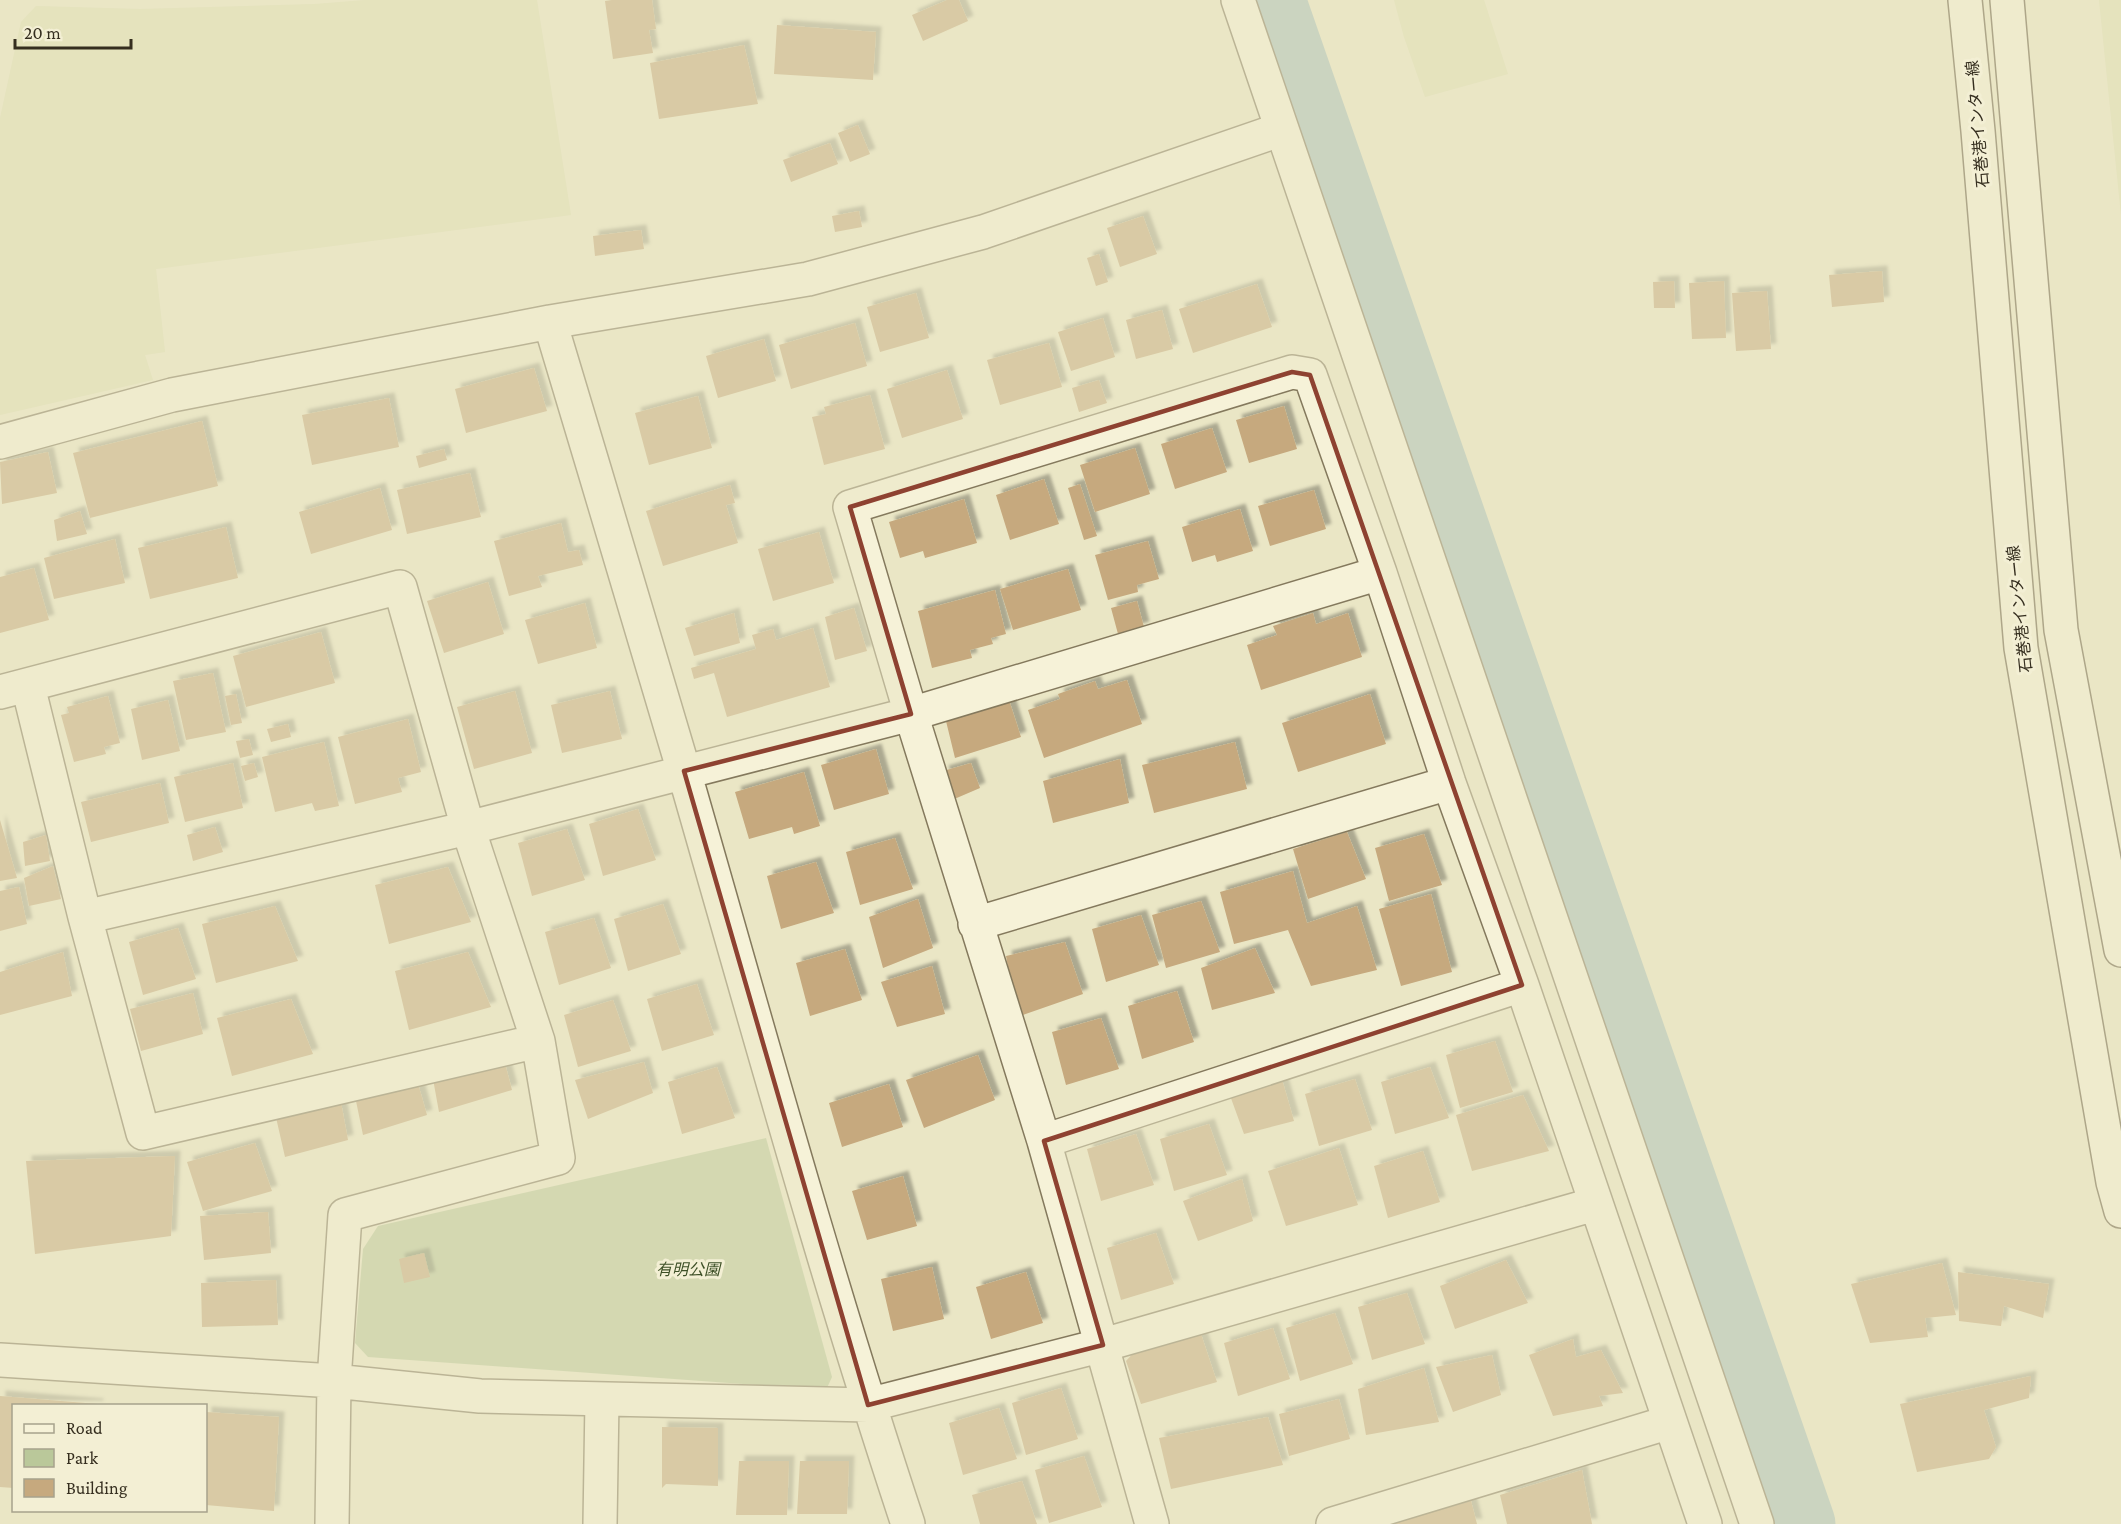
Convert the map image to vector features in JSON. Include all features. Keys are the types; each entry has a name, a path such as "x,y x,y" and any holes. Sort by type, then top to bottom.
{"street":[{"path":"1238,0 1757,1524"},
{"name":"石巻港インター線","path":"1965,0 1979,142 2020,648 2111,1170 2121,1211"},
{"path":"2007,0 2061,630 2121,950"},
{"path":"0,442 172,395 550,322 808,279 983,232 1282,129"},
{"path":"550,322 684,771 868,1405 908,1524"},
{"path":"1152,1524 1044,1141 975,924 850,507 1292,372 1310,375 1380,573 1449,783 1522,985 1705,1524"},
{"path":"86,917 468,828 911,714 1380,573"},
{"path":"332,1524 334,1381 345,1215 558,1158 538,1041 468,828 400,586 14,689 86,917 143,1132 538,1041"},
{"path":"975,924 1449,783"},
{"path":"1044,1141 1522,985"},
{"path":"0,1359 334,1381 480,1396 868,1405 1103,1344 1595,1204"},
{"path":"600,1524 602,1400"},
{"path":"1333,1524 1670,1422"}],"highlighted area":[{"path":"1292,372 1310,375 1522,985 1044,1141 1103,1345 868,1405 684,771 911,714 850,507"}],"green space":[{"path":"365,0 537,0 571,215 156,269 165,352 145,355 153,380 0,415 0,118 21,22 36,6 140,9 315,4"},
{"path":"1394,0 1484,0 1508,74 1425,97"},
{"path":"2099,0 2121,0 2121,215"},
{"name":"有明公園","path":"766,1138 832,1377 826,1390 368,1357 355,1343 363,1249 378,1226"}],"building":[{"path":"652,0 656,29 649,30 653,53 613,59 605,1"},
{"path":"947,0 959,0 968,21 923,41 912,15"},
{"path":"777,25 876,32 873,80 774,74"},
{"path":"744,45 758,104 659,119 650,63"},
{"path":"858,125 870,154 850,162 838,133"},
{"path":"830,143 838,164 791,182 783,160"},
{"path":"859,211 862,227 835,232 832,216"},
{"path":"1143,216 1157,254 1120,267 1107,228"},
{"path":"641,230 644,249 595,256 593,236"},
{"path":"1099,254 1108,282 1096,286 1087,258"},
{"path":"1882,271 1884,302 1832,307 1829,275"},
{"path":"1674,281 1675,308 1654,308 1653,282"},
{"path":"1724,281 1726,338 1692,339 1689,283"},
{"path":"1257,284 1272,327 1193,353 1179,309"},
{"path":"1767,291 1771,349 1736,351 1732,293"},
{"path":"916,293 929,338 880,352 867,307"},
{"path":"1162,310 1173,349 1136,359 1126,320"},
{"path":"1103,318 1115,357 1071,371 1058,332"},
{"path":"855,323 867,366 791,389 779,345"},
{"path":"764,339 776,381 718,398 706,356"},
{"path":"1049,343 1062,387 1000,405 987,360"},
{"path":"534,368 547,411 466,433 455,389"},
{"path":"947,370 963,419 902,438 887,389"},
{"path":"1099,380 1107,403 1079,412 1072,388"},
{"path":"870,395 885,449 824,465 812,417 826,414 824,407"},
{"path":"698,396 712,448 649,465 635,413"},
{"path":"389,398 399,447 312,465 302,415"},
{"path":"1284,406 1297,449 1249,463 1236,420"},
{"path":"202,421 218,486 90,518 73,453"},
{"path":"1212,428 1227,472 1175,489 1161,444"},
{"path":"1135,448 1150,494 1095,512 1080,465"},
{"path":"444,449 447,460 419,468 416,456"},
{"path":"48,452 57,493 2,504 0,462"},
{"path":"470,473 481,517 407,534 397,490"},
{"path":"1044,479 1059,524 1010,540 996,495"},
{"path":"1080,484 1097,536 1084,540 1068,488"},
{"path":"730,485 735,503 726,505 738,543 663,566 646,511"},
{"path":"380,488 392,530 311,554 299,512"},
{"path":"1314,490 1326,529 1270,546 1258,506"},
{"path":"964,499 977,543 925,558 923,551 900,558 889,522"},
{"path":"1240,509 1253,551 1217,562 1215,555 1192,562 1182,527"},
{"path":"80,511 87,534 57,541 54,520"},
{"path":"561,523 568,552 579,550 583,565 538,576 542,587 509,596 494,541"},
{"path":"226,527 238,578 150,599 138,548"},
{"path":"819,532 834,583 773,601 758,549"},
{"path":"115,539 125,583 54,599 44,558"},
{"path":"1148,541 1159,579 1137,585 1138,592 1108,600 1095,555"},
{"path":"34,568 49,620 0,633 0,577"},
{"path":"1068,569 1081,610 1013,630 1000,589"},
{"path":"488,582 504,634 444,653 427,601"},
{"path":"995,590 1006,634 991,638 993,644 970,650 972,658 932,668 918,611"},
{"path":"1137,601 1144,627 1118,634 1111,608"},
{"path":"585,603 597,648 538,664 525,620"},
{"path":"854,608 867,651 835,660 825,617"},
{"path":"734,613 740,643 694,656 685,628"},
{"path":"1313,613 1316,624 1348,613 1362,657 1261,690 1247,645 1277,635 1273,626"},
{"path":"813,628 830,687 727,717 714,673 694,679 691,668 756,649 752,635 773,629 776,640"},
{"path":"321,632 335,683 246,707 233,656"},
{"path":"213,673 226,732 186,740 173,681"},
{"path":"1127,680 1142,724 1044,758 1028,710 1060,699 1058,694 1095,681 1098,689"},
{"path":"515,691 532,753 474,769 457,707"},
{"path":"610,691 622,739 562,753 551,705"},
{"path":"236,694 242,723 231,725 225,696"},
{"path":"1370,694 1386,744 1298,772 1282,723"},
{"path":"108,696 120,743 104,747 106,754 74,762 61,715 69,713 67,707"},
{"path":"168,700 180,751 142,760 131,709"},
{"path":"1009,700 1021,737 955,758 945,717"},
{"path":"408,719 421,772 398,778 402,792 355,804 338,737"},
{"path":"288,724 291,737 271,742 267,729"},
{"path":"249,739 253,755 240,758 236,741"},
{"path":"324,742 339,806 315,811 312,803 275,812 262,757"},
{"path":"1235,742 1247,789 1154,813 1142,765"},
{"path":"876,749 889,794 834,810 821,765"},
{"path":"1120,759 1129,803 1053,823 1043,781"},
{"path":"233,763 243,808 185,822 174,777"},
{"path":"254,763 258,777 245,781 241,766"},
{"path":"971,763 980,788 952,800 943,771"},
{"path":"804,772 820,826 794,834 792,827 749,839 735,792"},
{"path":"160,783 169,823 91,842 81,802"},
{"path":"638,809 656,860 603,876 589,824"},
{"path":"0,820 17,878 0,881"},
{"path":"215,827 223,852 193,861 187,835"},
{"path":"567,829 585,880 532,896 518,843"},
{"path":"1347,832 1366,879 1308,899 1293,849"},
{"path":"1424,834 1442,885 1389,901 1375,848"},
{"path":"46,835 50,861 25,866 23,842"},
{"path":"895,838 913,889 860,905 846,852"},
{"path":"816,862 834,913 781,929 767,876"},
{"path":"53,866 61,899 29,906 24,878"},
{"path":"448,867 471,922 389,944 375,885"},
{"path":"1293,871 1307,923 1357,906 1377,970 1311,986 1288,930 1234,944 1220,892"},
{"path":"19,887 27,924 0,931 0,891"},
{"path":"1431,894 1452,972 1401,986 1379,909"},
{"path":"918,899 933,948 883,968 869,917"},
{"path":"1201,901 1220,952 1166,968 1152,915"},
{"path":"663,904 681,954 628,971 614,919"},
{"path":"275,906 298,961 216,983 202,924"},
{"path":"1141,915 1159,965 1106,982 1092,929"},
{"path":"594,918 611,968 559,985 545,932"},
{"path":"178,928 196,979 143,995 129,942"},
{"path":"1065,942 1083,994 1017,1017 1006,956"},
{"path":"1255,948 1275,993 1212,1010 1201,968"},
{"path":"845,949 862,1000 810,1016 796,963"},
{"path":"63,952 72,996 0,1015 0,972"},
{"path":"468,952 491,1007 409,1030 395,971"},
{"path":"932,966 945,1014 897,1027 881,982"},
{"path":"697,984 714,1035 662,1051 647,999"},
{"path":"1177,991 1194,1042 1142,1059 1128,1006"},
{"path":"193,993 203,1034 141,1051 130,1009"},
{"path":"291,999 313,1054 232,1076 217,1018"},
{"path":"613,1000 631,1051 578,1067 564,1015"},
{"path":"1101,1018 1119,1069 1066,1085 1052,1032"},
{"path":"1495,1041 1513,1092 1460,1108 1446,1055"},
{"path":"978,1055 995,1100 924,1128 906,1080"},
{"path":"504,1060 512,1090 439,1112 433,1079"},
{"path":"644,1062 653,1093 588,1119 575,1080"},
{"path":"717,1067 735,1118 682,1134 668,1082"},
{"path":"1430,1067 1449,1118 1395,1134 1381,1082"},
{"path":"1281,1076 1294,1121 1244,1134 1228,1090"},
{"path":"1355,1079 1372,1130 1319,1146 1305,1094"},
{"path":"417,1080 427,1115 363,1135 356,1101"},
{"path":"889,1084 903,1127 842,1147 829,1103"},
{"path":"1523,1095 1549,1151 1472,1171 1456,1115"},
{"path":"340,1097 348,1140 285,1157 275,1113"},
{"path":"1209,1124 1227,1175 1174,1191 1160,1139"},
{"path":"1136,1134 1154,1185 1101,1201 1087,1149"},
{"path":"255,1143 272,1191 203,1211 187,1162"},
{"path":"1339,1148 1358,1205 1286,1226 1268,1171"},
{"path":"1423,1151 1440,1202 1388,1218 1374,1166"},
{"path":"175,1156 171,1236 35,1254 26,1161"},
{"path":"903,1176 917,1226 867,1240 852,1191"},
{"path":"1242,1179 1253,1221 1198,1241 1183,1201"},
{"path":"268,1212 271,1253 204,1260 200,1216"},
{"path":"1156,1233 1174,1284 1121,1300 1107,1248"},
{"path":"424,1253 430,1277 404,1283 399,1259"},
{"path":"1506,1260 1528,1303 1455,1329 1440,1286"},
{"path":"1942,1263 1956,1315 1925,1318 1928,1337 1870,1343 1851,1284"},
{"path":"932,1267 944,1319 893,1331 881,1279"},
{"path":"1026,1272 1043,1323 991,1339 976,1287"},
{"path":"1958,1272 2049,1284 2043,1318 2004,1306 2001,1326 1959,1321"},
{"path":"276,1280 278,1325 202,1327 201,1283"},
{"path":"1407,1293 1425,1344 1372,1360 1358,1307"},
{"path":"1335,1313 1353,1364 1300,1381 1286,1328"},
{"path":"1273,1328 1290,1379 1238,1396 1224,1343"},
{"path":"1200,1331 1217,1382 1141,1404 1126,1361 1137,1349"},
{"path":"1573,1339 1576,1357 1601,1350 1623,1393 1599,1396 1603,1406 1553,1416 1529,1355"},
{"path":"1492,1355 1501,1395 1453,1412 1436,1367"},
{"path":"1424,1368 1439,1422 1366,1435 1358,1389"},
{"path":"2031,1376 2029,1398 1984,1410 1996,1447 1989,1459 1917,1472 1900,1404"},
{"path":"1061,1388 1078,1439 1026,1455 1012,1403"},
{"path":"0,1396 98,1404 12,1404 12,1488 0,1487"},
{"path":"1339,1399 1350,1439 1289,1456 1279,1414"},
{"path":"999,1408 1017,1459 963,1475 949,1423"},
{"path":"207,1412 279,1417 274,1511 207,1505"},
{"path":"1268,1417 1283,1465 1171,1489 1159,1438"},
{"path":"662,1427 718,1428 718,1486 666,1484 662,1488"},
{"path":"1084,1456 1102,1507 1049,1523 1035,1470"},
{"path":"739,1461 789,1461 787,1515 736,1515"},
{"path":"800,1461 849,1461 847,1514 797,1514"},
{"path":"1582,1470 1592,1524 1507,1524 1500,1495"},
{"path":"1022,1481 1037,1524 980,1524 972,1495"},
{"path":"1471,1501 1477,1524 1393,1524 1393,1523"}],"waterway":[{"path":"1271,0 1801,1524"}]}
